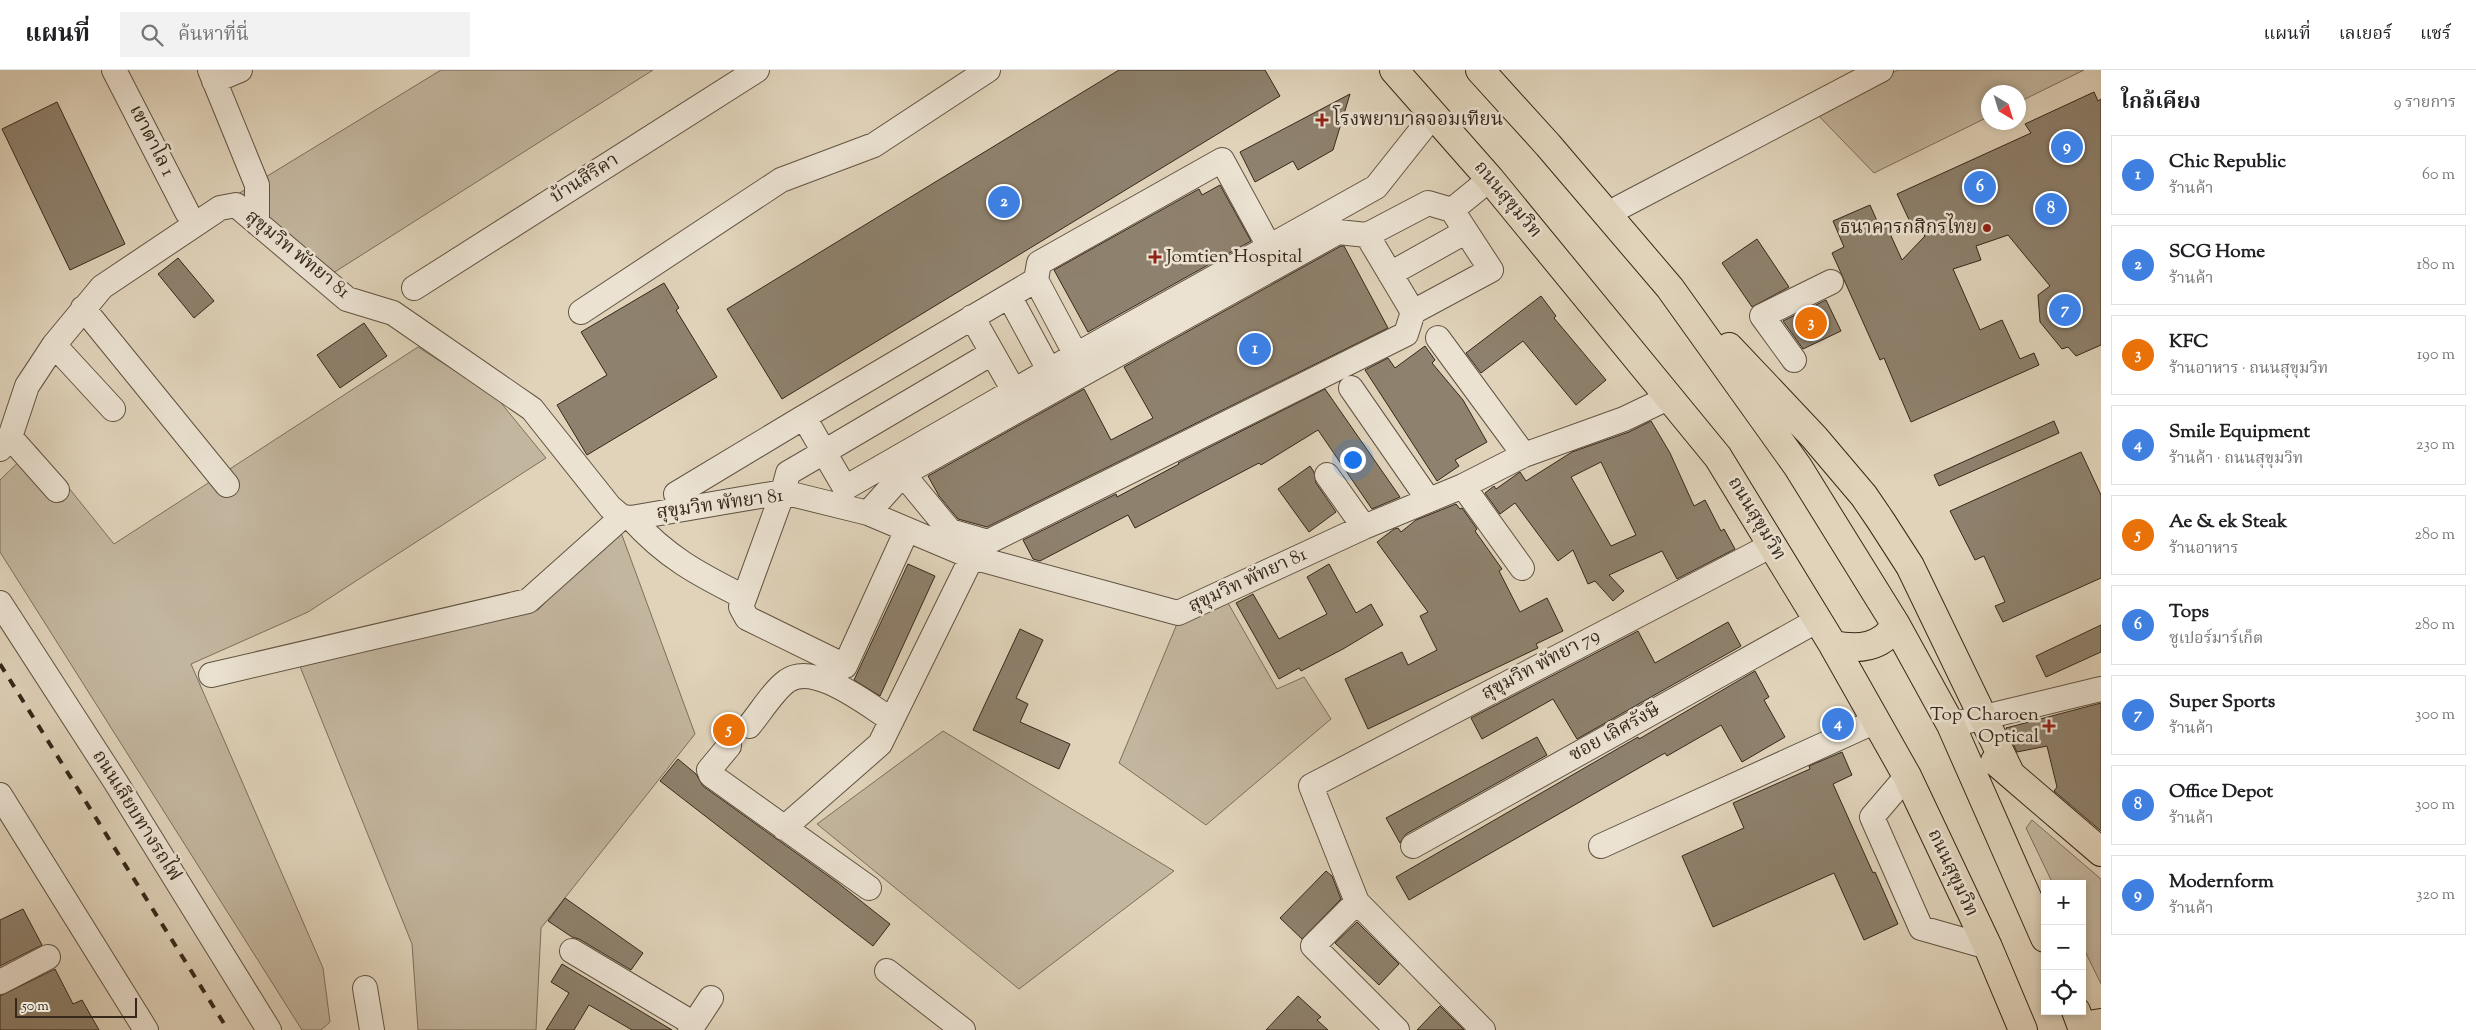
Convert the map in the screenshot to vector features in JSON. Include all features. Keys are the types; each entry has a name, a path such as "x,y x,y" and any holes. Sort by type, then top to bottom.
{"highway":[{"name":"ถนนสุขุมวิท","path":"1394,70 1490,179 1718,457 1834,646 1907,776 1988,948 2020,1029"},
{"path":"1480,70 1670,288 1758,377 1864,496 1910,566 2010,773"},
{"path":"1670,288 1798,466 1896,625 1951,725 2041,929"},
{"path":"1834,646 1853,649 1878,643 1890,634 1896,625"},
{"path":"1951,725 2101,852"}],"street":[{"name":"เขาตาโล 1","path":"114,70 187,212"},
{"path":"240,70 212,76 257,185 257,223"},
{"name":"บ้านสิริคา","path":"414,288 757,70"},
{"path":"581,312 781,180 874,145 988,70"},
{"path":"1607,214 1881,70"},
{"path":"804,417 845,488 1076,354 1270,248 1376,187 1434,114"},
{"path":"1076,354 1036,280 1039,263 1222,160 1270,248"},
{"path":"1452,210 1490,179"},
{"path":"868,514 903,474 1338,232 1367,236 1428,203 1452,210 1491,270 1413,312 1406,334 988,542 950,531 903,474"},
{"name":"สุขุมวิท พัทยา 81","path":"5,443 27,386 54,345 102,287 220,208 236,205 347,299 393,312 532,409 610,507 626,518 783,492 868,514 972,557 1178,613 1364,527 1463,486 1524,455 1624,419 1670,397"},
{"path":"1390,274 1465,232"},
{"path":"1367,236 1413,312"},
{"path":"676,494 1036,280"},
{"path":"1794,360 1762,316 1831,282"},
{"path":"1009,296 1049,370"},
{"path":"83,308 227,485"},
{"path":"972,317 1014,391"},
{"path":"1438,338 1524,455"},
{"path":"54,345 113,409"},
{"path":"907,530 845,666 747,618 741,607 783,492 788,473 992,353"},
{"path":"1351,388 1428,499"},
{"path":"5,443 57,490"},
{"path":"1328,475 1364,527"},
{"path":"1463,486 1522,568"},
{"path":"211,675 528,601 626,518 651,540 695,573 744,597"},
{"name":"สุขุมวิท พัทยา 79","path":"1358,902 1310,786 1772,545"},
{"path":"784,828 880,744 972,557"},
{"name":"ถนนเลียบทางรถไฟ","path":"0,603 115,781 269,1030"},
{"name":"ซอย เลิศรังษี","path":"1413,846 1818,620"},
{"path":"749,726 786,681 803,676 823,679 835,684 892,720"},
{"path":"1951,725 2101,689"},
{"path":"1601,846 1876,721"},
{"path":"729,746 708,770 712,775 869,888"},
{"path":"1907,776 1872,817 1921,928 1988,948"},
{"path":"0,795 146,1030"},
{"path":"1397,1030 1313,946 1358,902 1483,1030"},
{"path":"572,951 692,1027 711,998"},
{"path":"0,982 48,957"},
{"path":"887,971 963,1030"},
{"path":"365,988 372,1030"}],"shaded area":[{"path":"441,70 653,70 330,275 233,197"},
{"path":"1898,70 2084,70 2026,99 2026,85 1981,85 1981,120 1874,173 1815,112"},
{"path":"418,347 497,398 546,458 308,612 191,664 323,968 330,1022 321,1030 302,1030 0,552 0,480 35,446 114,544"},
{"path":"619,527 695,734 541,928 536,1030 418,1030 412,944 297,659 538,610"},
{"path":"1224,596 1277,689 1304,677 1331,719 1206,825 1119,763 1179,619"},
{"path":"943,731 1174,871 1019,989 817,824"},
{"path":"2032,820 2101,879 2101,984 2086,953 2086,880 2051,880 2026,828"}],"building":[{"path":"1119,70 1265,70 1280,96 782,399 727,309"},
{"path":"2094,92 2098,101 2101,99 2101,345 2076,356 2068,347 2062,349 2040,322 2038,295 2050,286 2008,235 1976,246 1981,260 1953,269 1980,330 2002,320 2020,359 2034,353 2039,365 1911,422 1884,358 1880,360 1832,253 1844,247 1833,221 1870,205 1881,230 1887,227 1902,260 1925,236 1911,224 1897,194 2031,133 2026,124"},
{"name":"โรงพยาบาลจอมเทียน","path":"1350,94 1333,150 1298,170 1293,161 1255,182 1240,152"},
{"path":"57,102 125,244 70,270 2,129"},
{"name":"Jomtien Hospital","path":"1220,185 1251,241 1088,332 1054,270 1199,189 1202,195"},
{"path":"1757,239 1789,287 1752,307 1722,263"},
{"path":"1344,246 1388,328 987,527 958,519 939,496 928,476 1084,389 1111,440 1153,418 1124,367"},
{"path":"178,258 214,301 194,318 158,274"},
{"path":"664,283 679,308 676,310 717,377 587,455 557,405 607,375 581,332"},
{"path":"1541,296 1556,316 1554,318 1606,380 1576,405 1523,341 1481,373 1466,353"},
{"path":"1826,300 1841,331 1803,349 1783,321"},
{"path":"364,323 387,356 340,388 317,355"},
{"path":"1425,346 1435,360 1432,363 1463,400 1487,442 1455,460 1459,466 1437,481 1365,370 1388,358 1395,368"},
{"path":"1325,389 1400,497 1372,509 1318,430 1261,465 1259,463 1135,528 1128,515 1040,561 1033,559 1023,540 1116,494 1117,497 1178,463"},
{"path":"1651,421 1670,453 1694,506 1705,500 1721,531 1724,529 1735,549 1677,579 1662,551 1609,575 1624,591 1613,601 1595,581 1588,584 1573,550 1558,561 1515,503 1500,514 1485,493 1494,486 1496,489 1520,472 1526,481 1572,452 1629,432","holes":["1601,462 1636,535 1611,546 1571,477"]},
{"path":"2054,421 2059,433 1939,486 1934,475"},
{"path":"2081,452 2101,495 2101,578 2003,622 1995,606 2005,602 1984,556 1975,560 1950,511"},
{"path":"1310,466 1314,472 1316,483 1336,512 1309,532 1278,489"},
{"path":"1456,504 1460,509 1462,508 1477,529 1475,531 1502,569 1499,571 1520,612 1547,598 1563,631 1536,644 1538,648 1368,729 1345,679 1402,652 1408,665 1437,650 1420,616 1428,612 1377,542 1394,529 1398,528 1401,532 1416,520"},
{"path":"908,564 935,576 880,696 854,680"},
{"path":"1329,564 1356,613 1371,604 1383,625 1301,671 1299,668 1279,679 1236,603 1253,594 1279,639 1327,614 1307,577"},
{"path":"1728,622 1741,646 1577,739 1553,699 1482,739 1471,718 1638,631 1655,663"},
{"path":"2101,625 2101,652 2046,677 2036,656"},
{"path":"1020,629 1043,640 1016,698 1028,704 1020,722 1070,744 1059,769 973,730"},
{"path":"1755,671 1769,697 1764,700 1785,737 1742,762 1721,725 1667,756 1665,753 1409,900 1396,877"},
{"path":"2101,703 2101,831 2054,791 2057,787 2047,746 2017,752 2006,728"},
{"path":"1537,737 1547,755 1406,834 1400,843 1386,818"},
{"path":"1842,752 1852,775 1833,784 1898,924 1864,940 1834,873 1713,927 1682,856 1744,828 1733,803 1810,769 1809,766"},
{"path":"678,759 696,774 703,786 838,883 890,924 873,946 660,781"},
{"path":"1326,871 1332,876 1341,899 1302,939 1280,918"},
{"path":"565,898 643,953 631,970 579,939 572,937 548,921"},
{"path":"23,909 42,945 0,966 0,920"},
{"path":"1357,922 1399,964 1379,985 1335,943"},
{"path":"562,964 672,1030 632,1030 589,1005 574,1030 546,1030 569,993 551,982"},
{"path":"55,969 73,1004 82,1000 99,1030 0,1030 0,996"},
{"path":"1298,996 1321,1017 1317,1020 1328,1030 1266,1030"},
{"path":"1440,1006 1464,1030 1417,1030"}],"railway":[{"path":"0,664 228,1030"}],"place":[{"name":"โรงพยาบาลจอมเทียน","path":"1322,120"},
{"name":"Modernform","path":"2067,147"},
{"name":"Tops","path":"1980,187"},
{"name":"SCG Home","path":"1004,202"},
{"name":"Office Depot","path":"2051,209"},
{"name":"ธนาคารกสิกรไทย","path":"1987,228"},
{"name":"Jomtien Hospital","path":"1155,257"},
{"name":"Super Sports","path":"2065,310"},
{"name":"KFC","path":"1811,323"},
{"name":"Chic Republic","path":"1255,349"},
{"name":"Smile Equipment","path":"1838,724"},
{"name":"Top Charoen Optical","path":"2049,726"},
{"name":"Ae & ek Steak","path":"729,730"}]}
